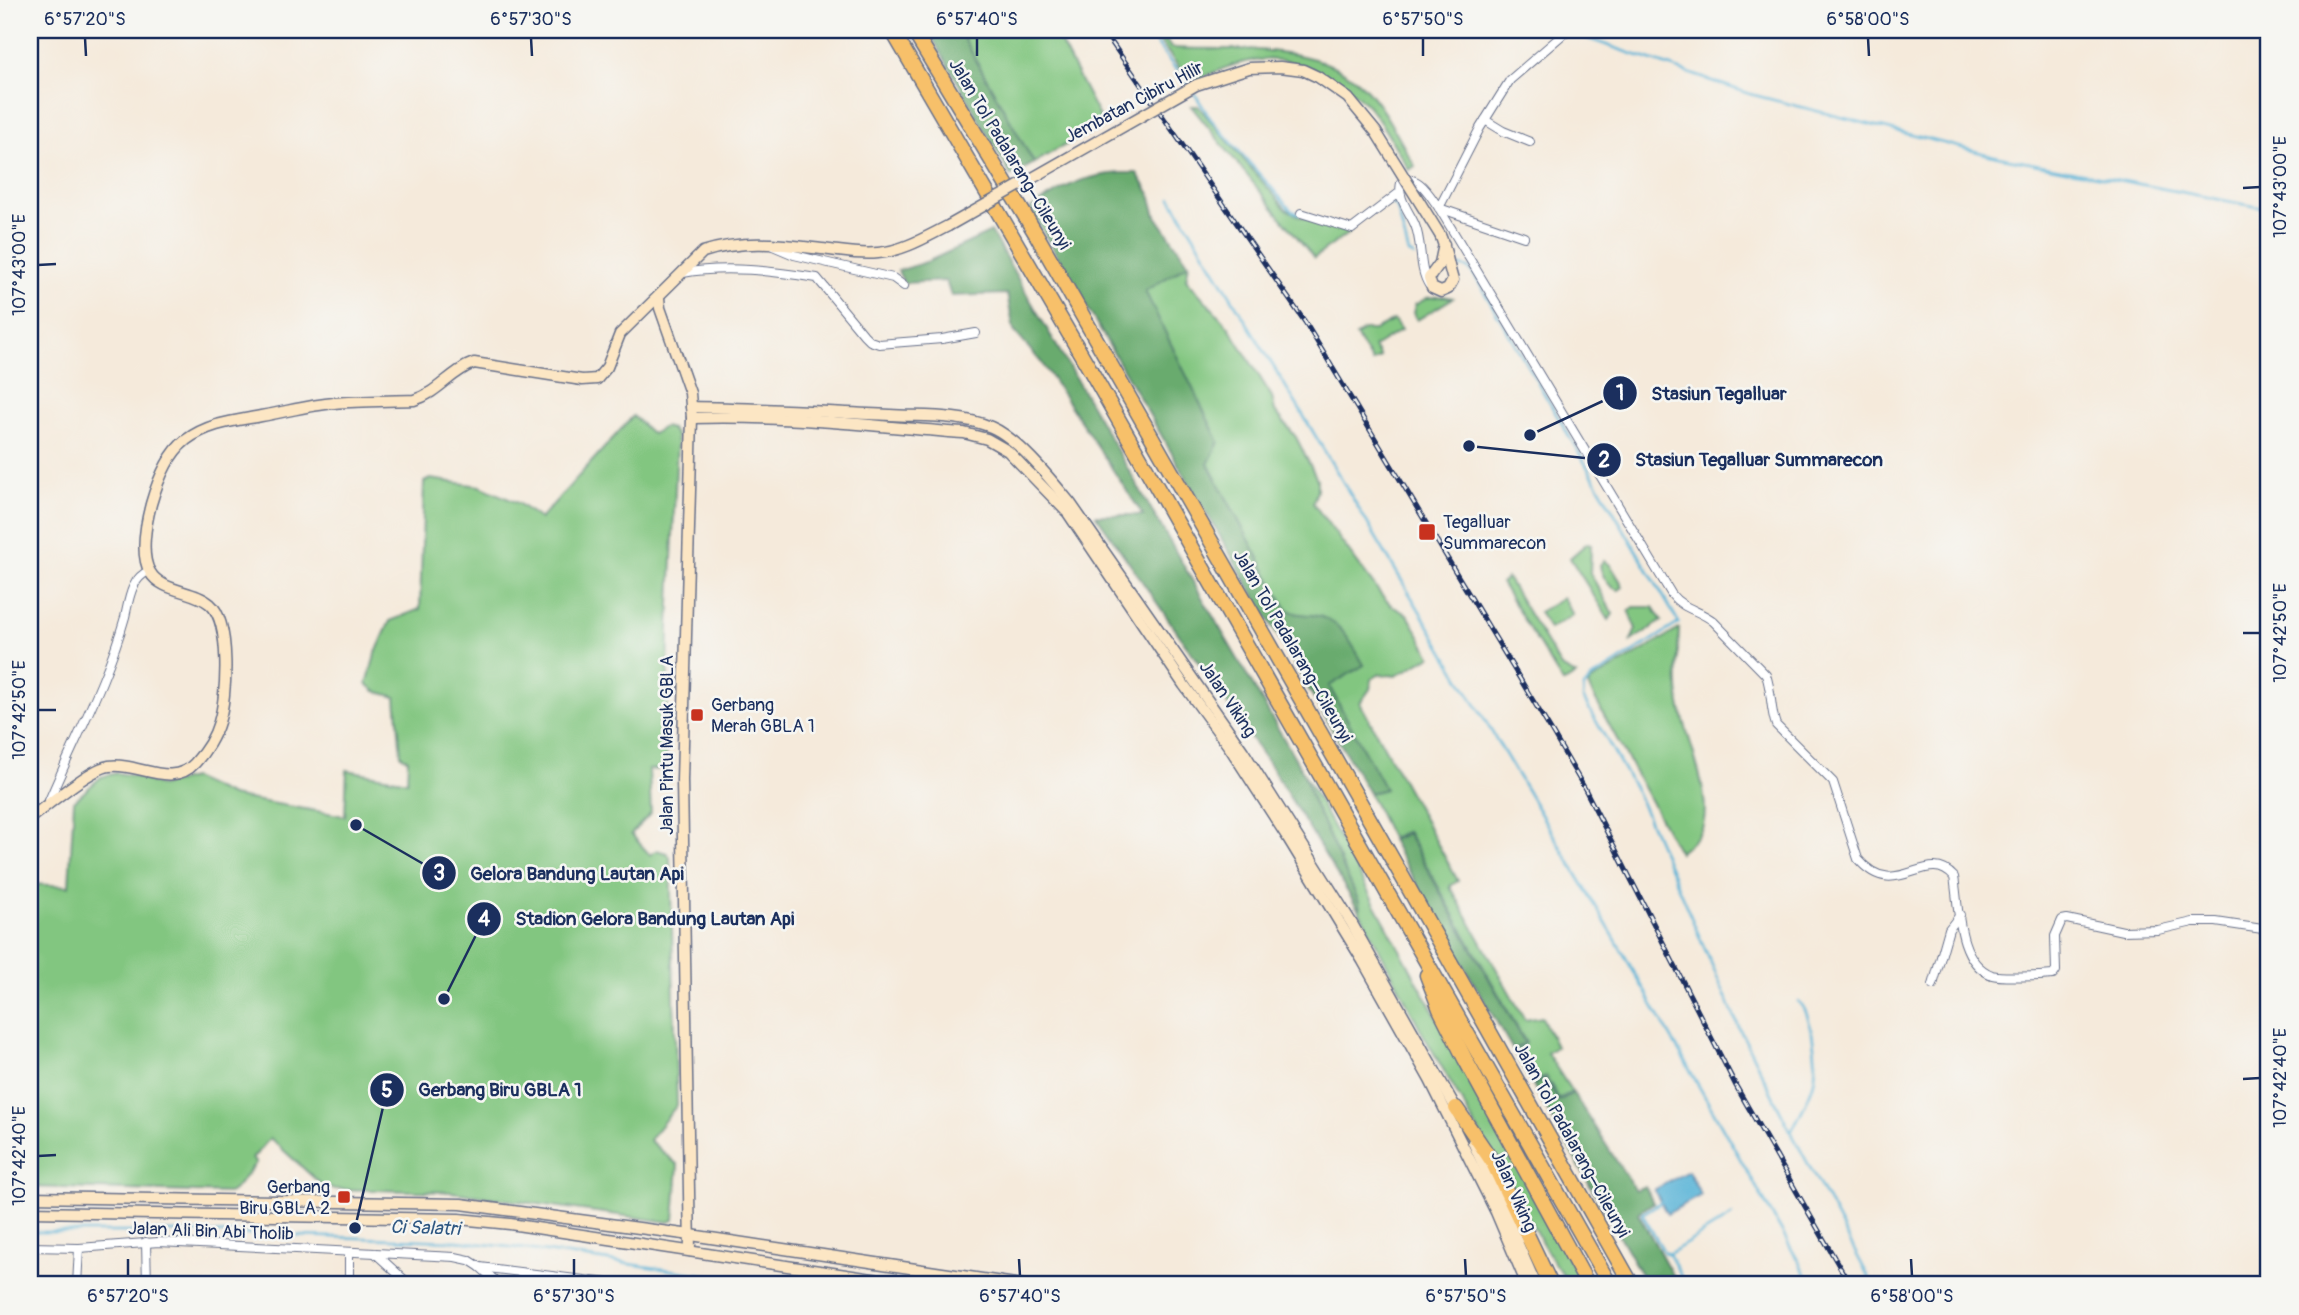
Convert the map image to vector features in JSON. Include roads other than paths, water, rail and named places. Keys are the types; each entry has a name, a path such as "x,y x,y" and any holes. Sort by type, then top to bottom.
{"highway":[{"path":"892,30 1088,366 1610,1285"},
{"name":"Jalan Tol Padalarang–Cileunyi","path":"913,30 1011,191 1632,1285"},
{"path":"1406,924 1423,915"},
{"path":"1406,924 1440,1009 1588,1285"},
{"path":"1456,1108 1492,1161 1551,1285"}],"street":[{"path":"1439,208 1485,120 1510,80 1565,32"},
{"name":"Jembatan Cibiru Hilir","path":"149,571 146,548 148,517 157,483 184,442 204,428 332,403 414,400 427,396 466,366 474,363 582,380 597,379 607,368 612,348 620,334 703,252 736,243 765,243 859,254 879,253 907,246 948,226 1195,85 1250,68 1280,67 1303,71 1318,77 1348,98 1376,132 1442,239 1451,274"},
{"path":"1485,120 1530,142"},
{"path":"1428,268 1445,269 1451,274 1452,282 1448,289 1437,291 1430,286 1428,268 1415,225 1399,193 1401,183 1406,179 1415,180 1439,208 1672,595 1679,604 1706,615 1766,675 1776,725 1833,782 1858,859 1876,875 1890,878 1925,868 1944,869 1954,877 1964,941 1983,969 1997,976 2053,975 2056,971 2056,930 2062,920 2067,919 2123,931 2158,930 2193,922 2216,922 2269,930"},
{"path":"1301,213 1352,229 1399,193"},
{"path":"1439,208 1524,237"},
{"path":"1428,268 1440,263 1442,239"},
{"path":"765,243 794,255 893,278 904,286"},
{"path":"680,274 705,269 817,278 864,335 879,344 942,340 976,333"},
{"name":"Jalan Pintu Masuk GBLA","path":"659,298 660,309 684,374 691,413 682,767 690,1251"},
{"name":"Jalan Viking","path":"691,413 758,408 950,419 991,427 1006,435 1043,471 1072,504 1243,751 1351,922 1456,1108 1536,1285"},
{"name":"Jalan Viking","path":"691,413 964,433 987,439 1008,451 1025,467 1076,525 1230,748 1288,838 1363,961 1430,1080 1485,1187 1527,1285"},
{"path":"30,818 99,769 124,766 174,775 196,763 219,721 225,684 221,627 216,612 204,600 157,580 149,571 142,574 133,587 115,651 47,805"},
{"path":"1933,985 1949,929 1960,915"},
{"path":"30,1197 461,1204 691,1235 1022,1285"},
{"path":"30,1212 459,1219 912,1285"},
{"path":"146,1242 147,1285"},
{"name":"Jalan Ali Bin Abi Tholib","path":"30,1247 79,1248 146,1242 455,1257 481,1267 624,1285"},
{"path":"77,1285 79,1248"},
{"path":"348,1252 349,1285"},
{"path":"375,1253 410,1285"},
{"path":"481,1267 500,1285"}],"water":[{"path":"1688,1171 1701,1195 1667,1214 1654,1190"}],"waterway":[{"path":"1146,30 1188,85"},
{"path":"1571,30 1580,36 1750,94 1998,157 2269,209"},
{"path":"1081,42 1090,36"},
{"path":"1193,91 1210,118 1292,211 1300,214"},
{"path":"1171,198 1614,937 1812,1285"},
{"path":"1390,204 1397,208 1409,254 1414,256"},
{"path":"1459,266 1468,268 1475,276 1679,623 1591,679 1584,687 1583,698 1637,793 1741,1032 1873,1285"},
{"path":"1791,1132 1810,1094 1815,1073 1810,1026 1798,1001"},
{"path":"1661,1202 1642,1214 1664,1252 1669,1254"},
{"path":"1686,1285 1669,1254 1733,1215"},
{"name":"Ci Salatri","path":"30,1232 176,1232 458,1241 775,1285"}],"railway":[{"path":"1103,30 1305,322 1552,732 1585,789 1736,1086 1850,1285"}],"place":[{"name":"Stasiun Tegalluar","path":"1530,435"},
{"name":"Stasiun Tegalluar Summarecon","path":"1469,446"},
{"name":"Tegalluar Summarecon","path":"1427,532"},
{"name":"Gerbang Merah GBLA 1","path":"697,715"},
{"name":"Gelora Bandung Lautan Api","path":"356,825"},
{"name":"Stadion Gelora Bandung Lautan Api","path":"444,999"},
{"name":"Gerbang Biru GBLA 2","path":"344,1197"},
{"name":"Gerbang Biru GBLA 1","path":"355,1228"}]}
